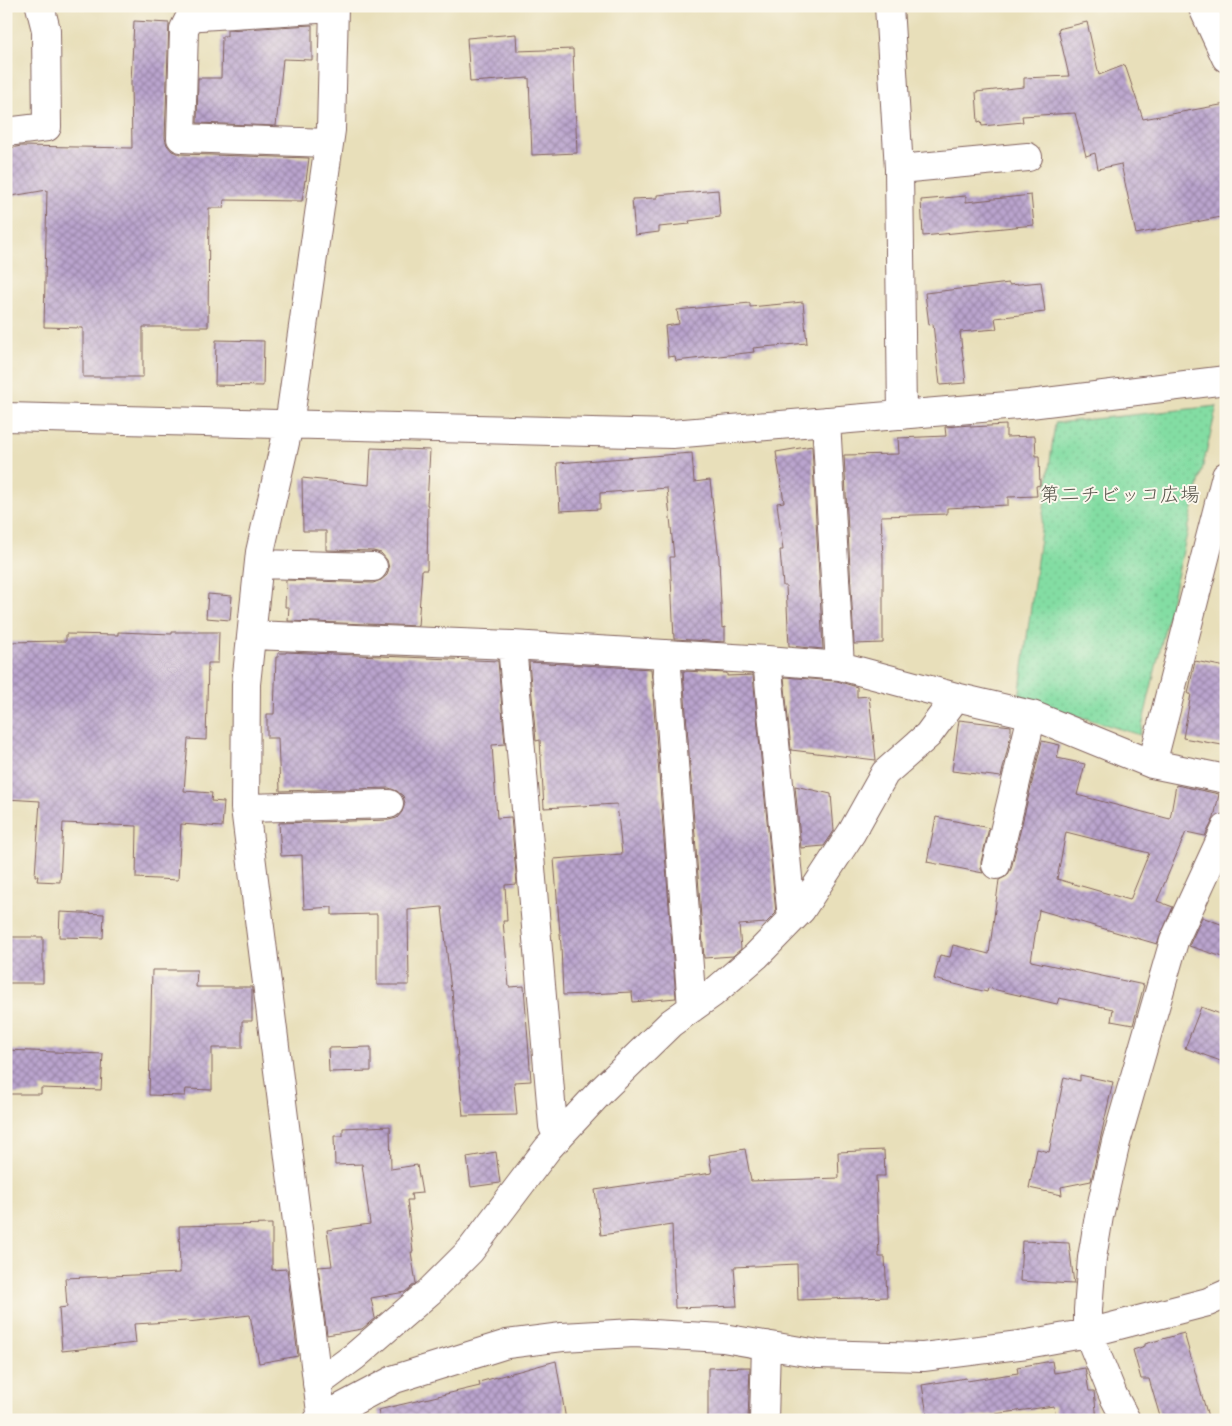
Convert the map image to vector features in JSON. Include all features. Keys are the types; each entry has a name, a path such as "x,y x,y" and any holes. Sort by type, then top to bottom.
{"street":[{"path":"6,132 47,127 46,30 40,6"},
{"path":"889,6 899,169 902,415"},
{"path":"1202,6 1226,58"},
{"path":"329,142 181,138 184,29 190,17 334,7 331,130 289,425 260,552 246,684 245,808 320,1419 395,1379 507,1344 562,1336 634,1333 723,1338 818,1354 923,1357 1027,1344 1088,1332 1208,1302 1226,1294"},
{"path":"899,169 1028,157"},
{"path":"6,417 672,434 1030,404 1226,380"},
{"path":"826,421 840,666"},
{"path":"1152,764 1226,476"},
{"path":"259,564 373,567"},
{"path":"252,635 512,645 840,666 1032,715 1152,764 1226,778"},
{"path":"512,645 553,1126 558,1138"},
{"path":"666,654 692,1008"},
{"path":"767,660 792,919"},
{"path":"317,1384 355,1356 429,1292 470,1251 558,1138 602,1090 671,1023 713,993 756,956 801,910 852,832 886,773 928,735 956,697"},
{"path":"996,865 1032,715"},
{"path":"245,808 389,804"},
{"path":"1126,1420 1113,1395 1088,1332 1092,1258 1099,1216 1116,1142 1174,941 1226,828"},
{"path":"764,1420 766,1345"}],"green space":[{"name":"第二チビッコ広場","path":"1217,406 1140,735 1019,698 1055,423"}],"building":[{"path":"134,21 169,23 165,138 167,145 172,151 180,154 309,158 306,181 302,201 224,200 223,208 209,208 208,327 143,327 143,377 83,377 83,328 44,327 47,190 6,197 6,149 21,146 132,148 131,82"},
{"path":"1087,22 1099,75 1125,65 1143,119 1226,104 1226,216 1136,234 1121,164 1098,169 1095,153 1086,156 1075,113 1022,116 1023,122 982,126 981,121 978,122 976,92 1024,87 1024,78 1069,76 1058,29"},
{"path":"312,25 312,60 283,59 276,126 197,123 198,78 221,78 222,36 227,36 227,30"},
{"path":"516,34 517,51 573,49 577,153 532,155 529,78 470,82 467,38"},
{"path":"718,190 720,217 689,221 690,224 659,227 659,232 635,235 632,199 657,198 657,195"},
{"path":"1031,195 1034,225 923,236 921,200 966,196 966,202"},
{"path":"1041,282 1045,312 995,318 997,329 960,332 966,383 940,385 933,324 929,325 925,293 1009,283 1009,285"},
{"path":"803,302 807,343 753,348 754,352 676,361 675,356 668,357 665,326 679,324 677,310 750,303 750,307"},
{"path":"216,340 264,341 263,386 215,385"},
{"path":"971,425 971,427 1006,425 1006,437 1035,436 1036,456 1039,456 1040,485 1036,486 1037,496 1008,497 1008,505 947,508 947,514 881,516 883,643 854,644 844,455 899,454 898,438 946,436 945,427"},
{"path":"812,446 823,649 789,646 786,586 783,586 780,550 783,550 777,503 784,502 776,452"},
{"path":"371,448 430,450 427,505 427,570 422,570 418,626 288,621 289,607 285,607 286,580 373,583 387,575 389,568 387,560 381,553 373,551 326,550 326,531 303,531 302,478 369,485"},
{"path":"692,453 694,482 710,480 719,559 722,628 725,627 725,642 674,639 670,557 674,557 667,488 600,493 600,509 560,511 557,463"},
{"path":"208,594 232,596 230,620 206,618"},
{"path":"118,632 172,634 172,632 219,632 218,663 208,663 206,740 188,739 184,791 212,793 211,801 224,802 222,827 181,824 178,880 136,878 137,826 63,823 60,882 37,881 38,876 35,876 40,801 6,799 6,642 66,641 66,634 118,635"},
{"path":"278,653 498,661 505,744 492,745 497,818 511,817 517,884 505,885 507,921 503,921 509,987 524,986 531,1081 514,1082 517,1115 463,1116 452,990 442,907 408,910 409,985 377,985 377,914 332,915 332,907 304,909 302,855 281,856 279,823 389,820 397,818 402,812 405,803 403,796 389,788 280,791 278,738 267,738 267,714 274,714 276,657 278,657"},
{"path":"1195,661 1226,667 1226,743 1223,742 1222,745 1183,738 1191,694 1188,694"},
{"path":"529,662 651,669 676,998 633,1002 632,992 563,995 554,859 622,854 617,804 544,808 540,740 536,741"},
{"path":"683,671 727,673 727,676 753,675 776,913 766,923 739,925 741,949 733,956 704,958"},
{"path":"784,677 837,681 857,687 857,697 869,696 876,760 791,750"},
{"path":"959,720 1011,726 1011,734 1001,777 952,771"},
{"path":"1042,741 1060,745 1057,758 1085,764 1077,795 1170,819 1176,785 1219,794 1214,818 1205,836 1186,832 1157,901 1173,907 1157,944 1039,910 1031,961 1144,985 1133,1025 1111,1021 1113,1009 1059,998 1057,1004 988,988 987,992 934,979 940,955 950,957 953,945 989,954 999,880 1007,876 1011,869","holes":["1066,832 1149,853 1130,900 1057,879"]},
{"path":"795,786 831,794 834,831 824,846 801,848"},
{"path":"936,817 989,828 981,862 983,873 927,862"},
{"path":"60,912 104,914 103,938 59,937"},
{"path":"1202,917 1226,926 1226,958 1189,946"},
{"path":"6,937 43,937 43,983 6,983"},
{"path":"152,970 197,970 196,987 252,987 252,1021 242,1021 242,1048 212,1048 212,1090 186,1089 185,1096 149,1095"},
{"path":"1201,1007 1226,1016 1226,1063 1185,1048"},
{"path":"371,1047 371,1071 329,1072 328,1048"},
{"path":"6,1050 103,1054 101,1090 41,1088 41,1094 6,1094"},
{"path":"1080,1075 1113,1082 1091,1181 1061,1187 1062,1195 1029,1188 1037,1149 1049,1152 1064,1077 1080,1081"},
{"path":"390,1126 391,1169 417,1165 422,1193 411,1194 412,1200 407,1200 413,1252 411,1252 416,1283 405,1292 371,1298 375,1318 362,1329 327,1335 318,1267 332,1266 327,1230 370,1224 362,1164 335,1165 334,1136 343,1136 343,1128"},
{"path":"745,1149 751,1181 839,1178 838,1152 884,1150 885,1176 876,1176 879,1257 885,1257 887,1297 798,1300 797,1264 734,1267 737,1306 675,1308 672,1225 601,1235 595,1190 712,1173 709,1155"},
{"path":"496,1152 500,1183 471,1187 467,1157"},
{"path":"272,1224 272,1270 287,1269 298,1356 259,1363 250,1315 188,1322 134,1324 136,1343 62,1351 59,1308 67,1307 65,1278 180,1273 179,1226"},
{"path":"1022,1241 1069,1243 1074,1284 1020,1281"},
{"path":"1184,1333 1209,1420 1161,1420 1149,1379 1141,1379 1133,1350 1145,1346 1145,1344"},
{"path":"556,1361 566,1420 380,1420 378,1410 480,1386 479,1382"},
{"path":"1052,1361 1054,1373 1085,1368 1089,1391 1094,1391 1097,1420 1056,1420 1054,1406 951,1420 928,1420 922,1385 966,1378 967,1381 1018,1373 1017,1367"},
{"path":"750,1367 748,1420 708,1420 708,1368"}]}
